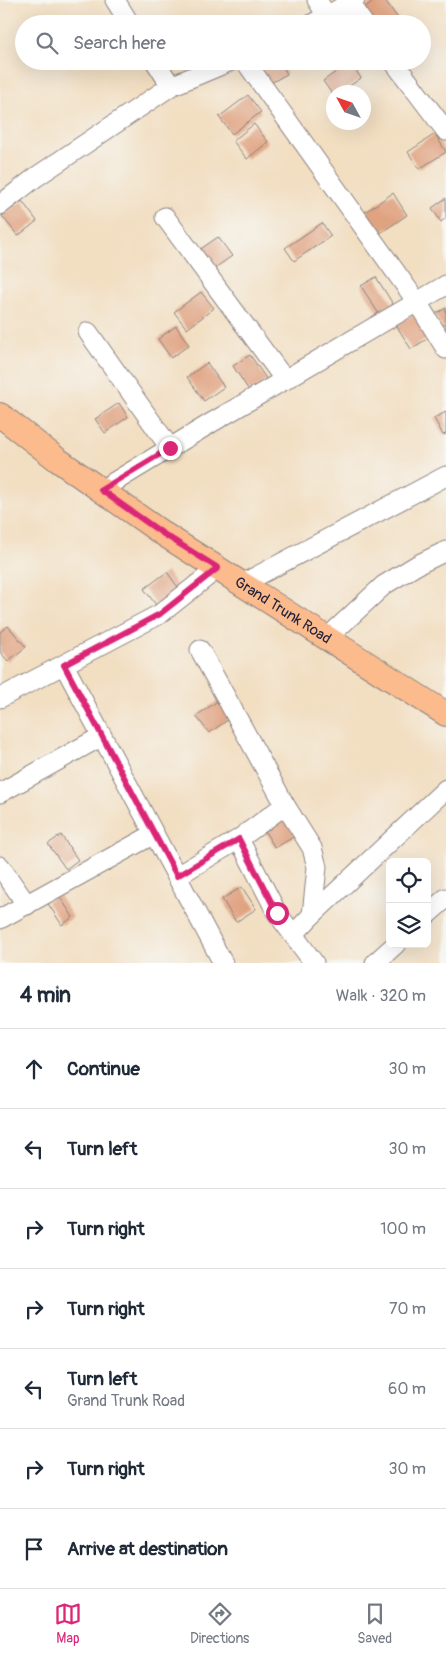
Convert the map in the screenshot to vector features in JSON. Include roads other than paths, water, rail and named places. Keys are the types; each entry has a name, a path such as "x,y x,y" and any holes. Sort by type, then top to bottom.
{"main road":[{"name":"Grand Trunk Road","path":"0,415 58,460 162,533 446,714"}],"street":[{"path":"115,0 124,15"},
{"path":"319,13 352,2 359,15"},
{"path":"161,70 171,86"},
{"path":"0,205 36,177 171,86 209,70"},
{"path":"251,70 417,302 446,349"},
{"path":"400,70 446,131"},
{"path":"165,217 285,380"},
{"path":"101,490 446,285"},
{"path":"88,332 170,448"},
{"path":"242,584 446,476"},
{"path":"327,638 384,585 418,564 446,551"},
{"path":"0,697 160,614 218,568"},
{"path":"200,650 285,805 312,848 317,867 312,914"},
{"path":"64,665 223,963"},
{"path":"0,793 102,736"},
{"path":"293,935 312,914 446,789"},
{"path":"177,876 239,839 285,805"},
{"path":"0,919 154,834"},
{"path":"239,839 277,913 314,963"},
{"path":"0,866 26,905"},
{"path":"431,911 446,898"},
{"path":"375,963 392,948"}]}
